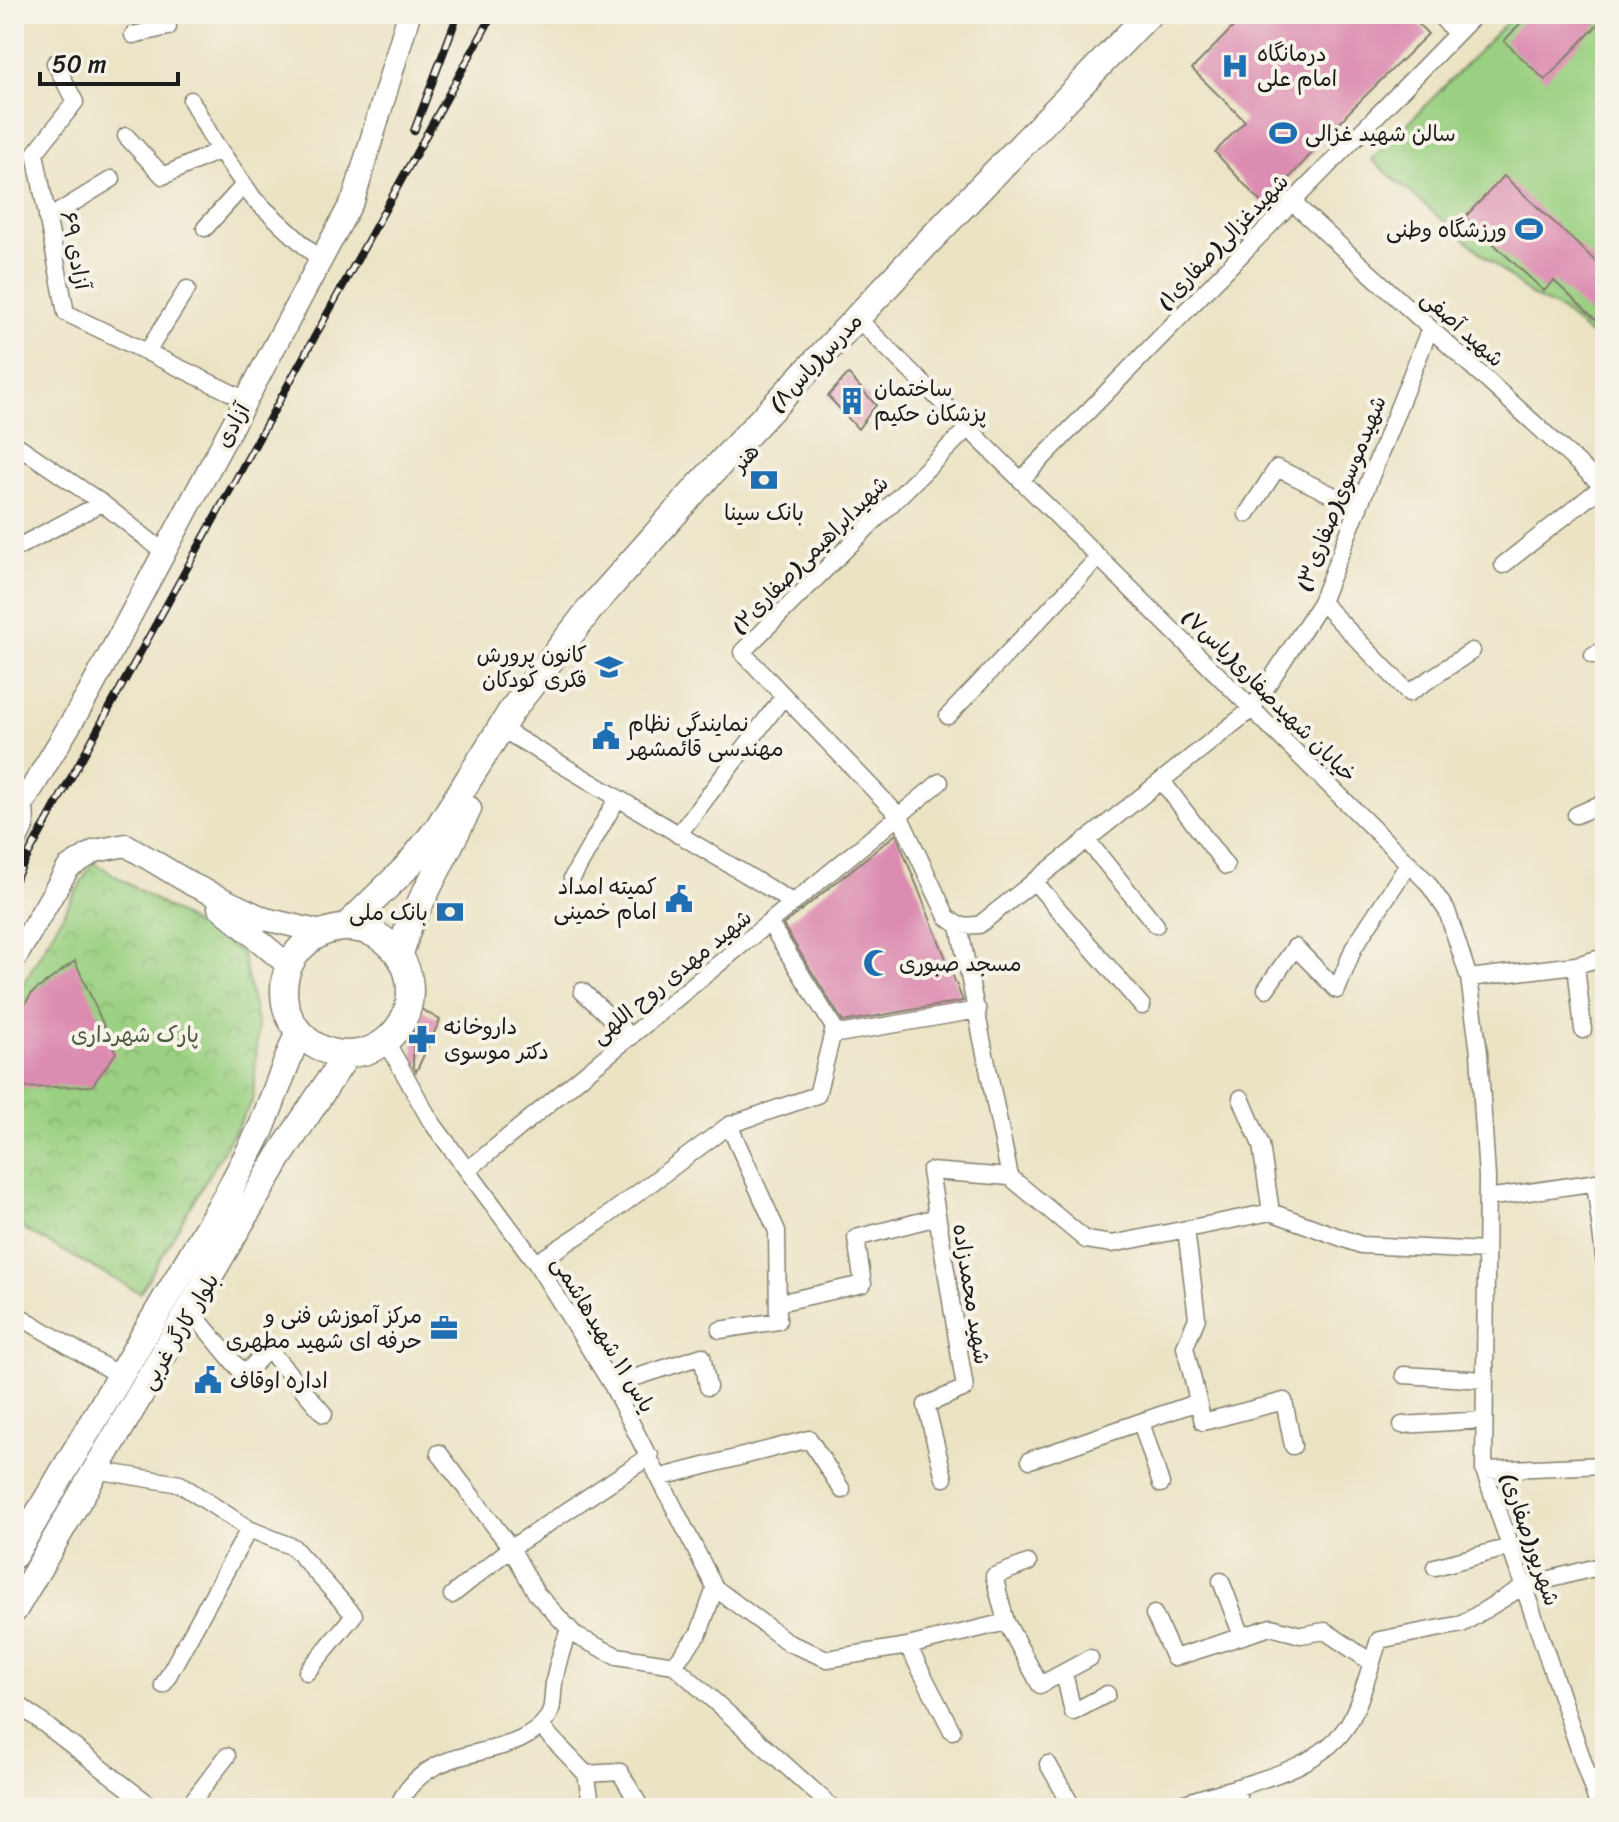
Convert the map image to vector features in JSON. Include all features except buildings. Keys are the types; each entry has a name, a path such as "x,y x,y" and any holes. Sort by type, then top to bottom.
{"main road":[{"name":"آزادی","path":"17,806 89,693 354,198 409,14"},
{"name":"مدرس(یاس۸)","path":"333,930 408,866 450,809 512,710 590,609 830,347 1149,14"},
{"name":"هنر","path":"400,954 409,925 463,818 512,735 603,613 864,325 1164,14"},
{"path":"14,844 23,825 17,806"},
{"path":"14,960 68,868 95,851 126,845 193,885 265,919 333,930 358,928 382,937 400,954 408,972 410,1000 400,1027 386,1041 368,1051 347,1054 326,1051 298,1033 285,1006 284,981 289,966 333,930"},
{"path":"193,885 289,966"},
{"name":"بلوار کارگر غربی","path":"14,1555 167,1297 261,1129 298,1033"},
{"name":"بلوار کارگر غربی","path":"14,1610 279,1157 347,1054"},
{"path":"167,1297 191,1311"}],"street":[{"path":"133,35 168,27 164,14"},
{"path":"1438,14 1456,33"},
{"name":"شهیدغزالی(صفاری۱)","path":"1021,480 1476,14"},
{"name":"آزادی ۶۹","path":"55,63 75,102 35,153 66,313 246,400"},
{"path":"191,100 254,199 321,261"},
{"path":"126,136 163,176 220,150"},
{"path":"47,219 112,179"},
{"path":"205,228 244,185"},
{"name":"شهید آصفی","path":"1291,201 1604,487"},
{"path":"147,352 187,289"},
{"name":"خیابان شهیدصفاری(یاس۷)","path":"864,325 1427,882 1447,911 1469,978 1479,1053 1487,1177"},
{"name":"شهیدموسوی(صفاری۳)","path":"959,926 979,925 1252,709 1321,602 1430,328"},
{"name":"شهیدابراهیمی(صفاری۲)","path":"959,926 947,917 900,817 742,652 968,428"},
{"path":"14,443 102,503 165,553"},
{"path":"1247,514 1277,468 1359,508"},
{"path":"1503,565 1604,487"},
{"path":"14,549 102,503"},
{"path":"948,716 1099,557"},
{"path":"1321,602 1409,693 1472,651"},
{"path":"678,835 784,696"},
{"path":"512,735 794,903"},
{"path":"1162,781 1226,866"},
{"name":"شهید مهدی روح اللهی","path":"469,1169 940,782"},
{"path":"572,878 617,799"},
{"path":"1576,815 1605,802"},
{"path":"1086,839 1156,925"},
{"path":"1266,989 1295,947 1337,990 1354,947 1409,863"},
{"path":"1034,881 1142,1006"},
{"path":"770,924 838,1034 978,1010"},
{"path":"959,926 1010,1177 1086,1240 1112,1244 1271,1212 1361,1245 1486,1251"},
{"path":"1469,978 1576,965 1605,957"},
{"path":"1576,965 1583,1030"},
{"path":"582,991 631,1037"},
{"path":"536,1263 599,1222 729,1125 817,1095 834,1028"},
{"name":"یاس ۱۱ شهیدهاشمی","path":"386,1041 430,1120 536,1263 612,1385 662,1477 715,1588"},
{"path":"1241,1098 1261,1145 1271,1212"},
{"path":"720,1330 778,1321 777,1231 729,1125"},
{"name":"شهید محمدزاده","path":"944,1478 926,1405 965,1388 930,1171 1010,1177"},
{"name":"شهریور(صفاری)","path":"1487,1177 1484,1470 1600,1801"},
{"path":"1487,1198 1600,1181 1605,1265"},
{"path":"778,1303 863,1284 856,1238 937,1217"},
{"path":"1186,1229 1197,1318 1185,1347 1203,1422 1284,1401 1293,1446"},
{"path":"191,1311 244,1375 268,1349 324,1414"},
{"path":"14,1313 120,1376"},
{"path":"612,1385 702,1356 708,1387"},
{"path":"1404,1375 1485,1380"},
{"path":"1030,1460 1198,1402"},
{"path":"1402,1425 1484,1420"},
{"path":"1141,1422 1161,1484"},
{"path":"662,1477 809,1439 842,1490"},
{"path":"439,1453 511,1548 536,1593 576,1636 617,1656 674,1665 833,1808"},
{"path":"452,1595 511,1548 650,1456"},
{"path":"1484,1470 1605,1465"},
{"path":"95,1470 180,1484 249,1529 293,1547 354,1615 307,1672"},
{"path":"163,1685 249,1529"},
{"path":"1435,1567 1510,1547"},
{"path":"1028,1563 994,1576 1006,1622 1040,1685 1090,1658"},
{"path":"1171,1808 1277,1775 1321,1752 1349,1723 1379,1640 1462,1624 1524,1586 1605,1565"},
{"path":"1221,1581 1242,1636"},
{"path":"674,1665 699,1633 715,1588 789,1643 827,1659 908,1646 1006,1622"},
{"path":"1154,1614 1174,1658 1271,1627 1301,1635 1325,1631 1371,1662"},
{"path":"397,1808 417,1776 435,1766 524,1738 541,1727 552,1713 553,1676 569,1629"},
{"path":"908,1646 952,1731"},
{"path":"1064,1673 1073,1712 1107,1694"},
{"path":"14,1701 154,1808"},
{"path":"541,1727 586,1774 592,1808"},
{"path":"187,1808 227,1756"},
{"path":"1048,1764 1073,1808"},
{"path":"586,1774 620,1772 641,1808"},
{"path":"1237,1787 1239,1808"}],"green space":[{"name":"ورزشگاه وطنی","path":"1515,14 1605,14 1605,347 1558,308 1533,297 1372,160"},
{"name":"پارک شهرداری","path":"93,862 242,953 258,1026 253,1100 140,1293 14,1224 14,1000"}],"railway":[{"path":"414,131 458,14"},
{"path":"14,881 493,14"}],"place":[{"name":"درمانگاه امام علی","path":"1235,66"},
{"name":"سالن شهید غزالی","path":"1283,133"},
{"name":"ورزشگاه وطنی","path":"1529,229"},
{"name":"ساختمان پزشکان حکیم","path":"852,401"},
{"name":"بانک سینا","path":"764,480"},
{"name":"کانون پرورش فکری کودکان","path":"609,667"},
{"name":"نمایندگی نظام مهندسی قائمشهر","path":"606,736"},
{"name":"کمیته امداد امام خمینی","path":"679,899"},
{"name":"بانک ملی","path":"450,912"},
{"name":"مسجد صبوری","path":"877,963"},
{"name":"داروخانه دکتر موسوی","path":"422,1039"},
{"name":"مرکز آموزش فنی و حرفه ای شهید مطهری","path":"444,1328"},
{"name":"اداره اوقاف","path":"208,1380"}]}
